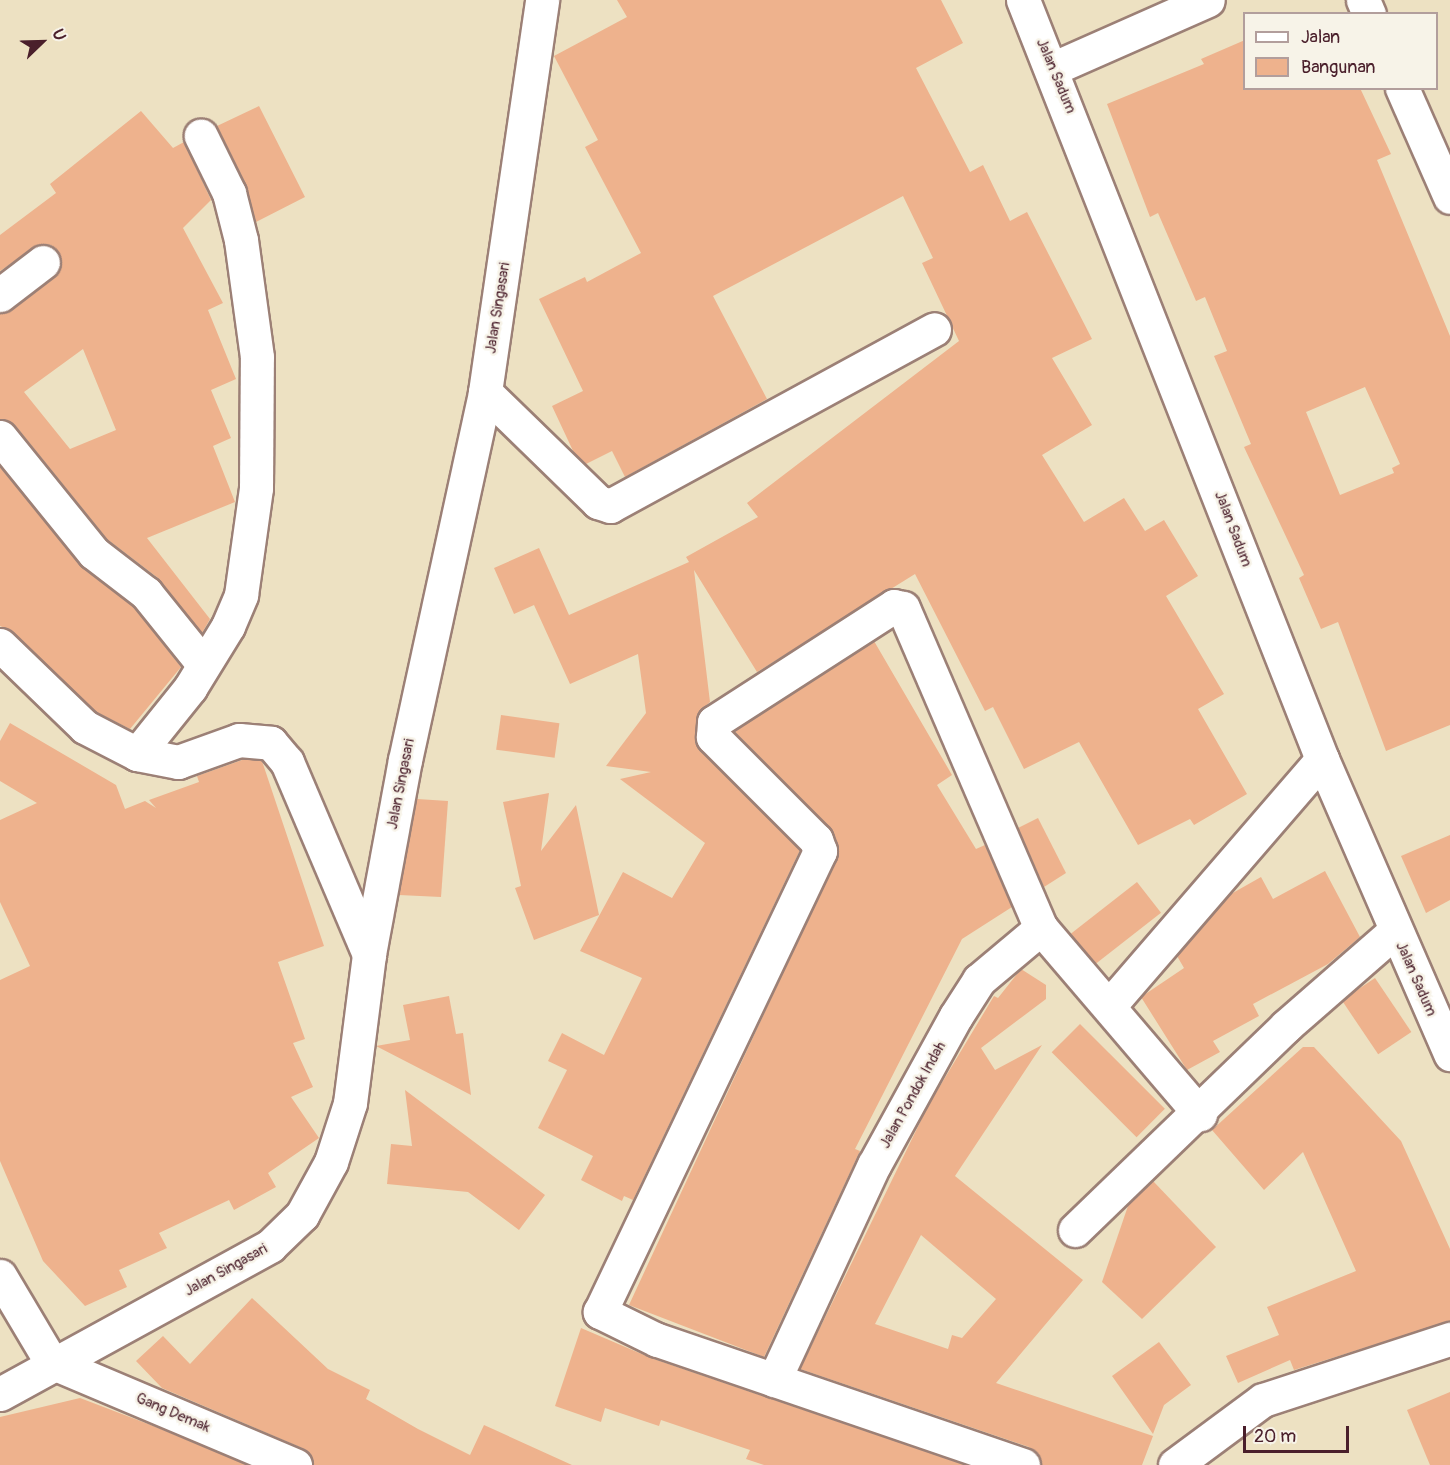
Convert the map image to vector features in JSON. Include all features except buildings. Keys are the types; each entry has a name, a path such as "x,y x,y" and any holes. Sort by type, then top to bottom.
{"street":[{"path":"542,7 571,0"},
{"name":"Jalan Sadum","path":"1023,0 1054,68 1322,759 1450,1054"},
{"path":"1054,68 1208,0"},
{"name":"Jalan Singasari","path":"0,1394 51,1362 270,1246 302,1215 331,1162 350,1103 369,954 485,392 542,7"},
{"path":"1403,90 1450,197"},
{"path":"136,754 203,664 241,595 256,488 258,402 241,240 229,193 201,136"},
{"path":"0,295 43,262"},
{"path":"485,392 598,502 610,506 934,329"},
{"path":"0,437 94,553 146,593 203,664"},
{"path":"1023,1465 657,1340 600,1312 820,851 819,843 713,737 714,722 894,606 903,608 1041,928 1200,1114"},
{"path":"0,645 85,727 136,754 178,762 239,740 271,743 287,762 369,954"},
{"path":"1109,1006 1322,759"},
{"name":"Jalan Pondok Indah","path":"774,1380 874,1165 956,1016 980,980 1041,928"},
{"path":"1075,1230 1200,1114 1286,1026 1395,931"},
{"path":"0,1276 51,1362"},
{"path":"1175,1465 1263,1400 1450,1339"},
{"name":"Gang Demak","path":"51,1362 295,1465"}]}
